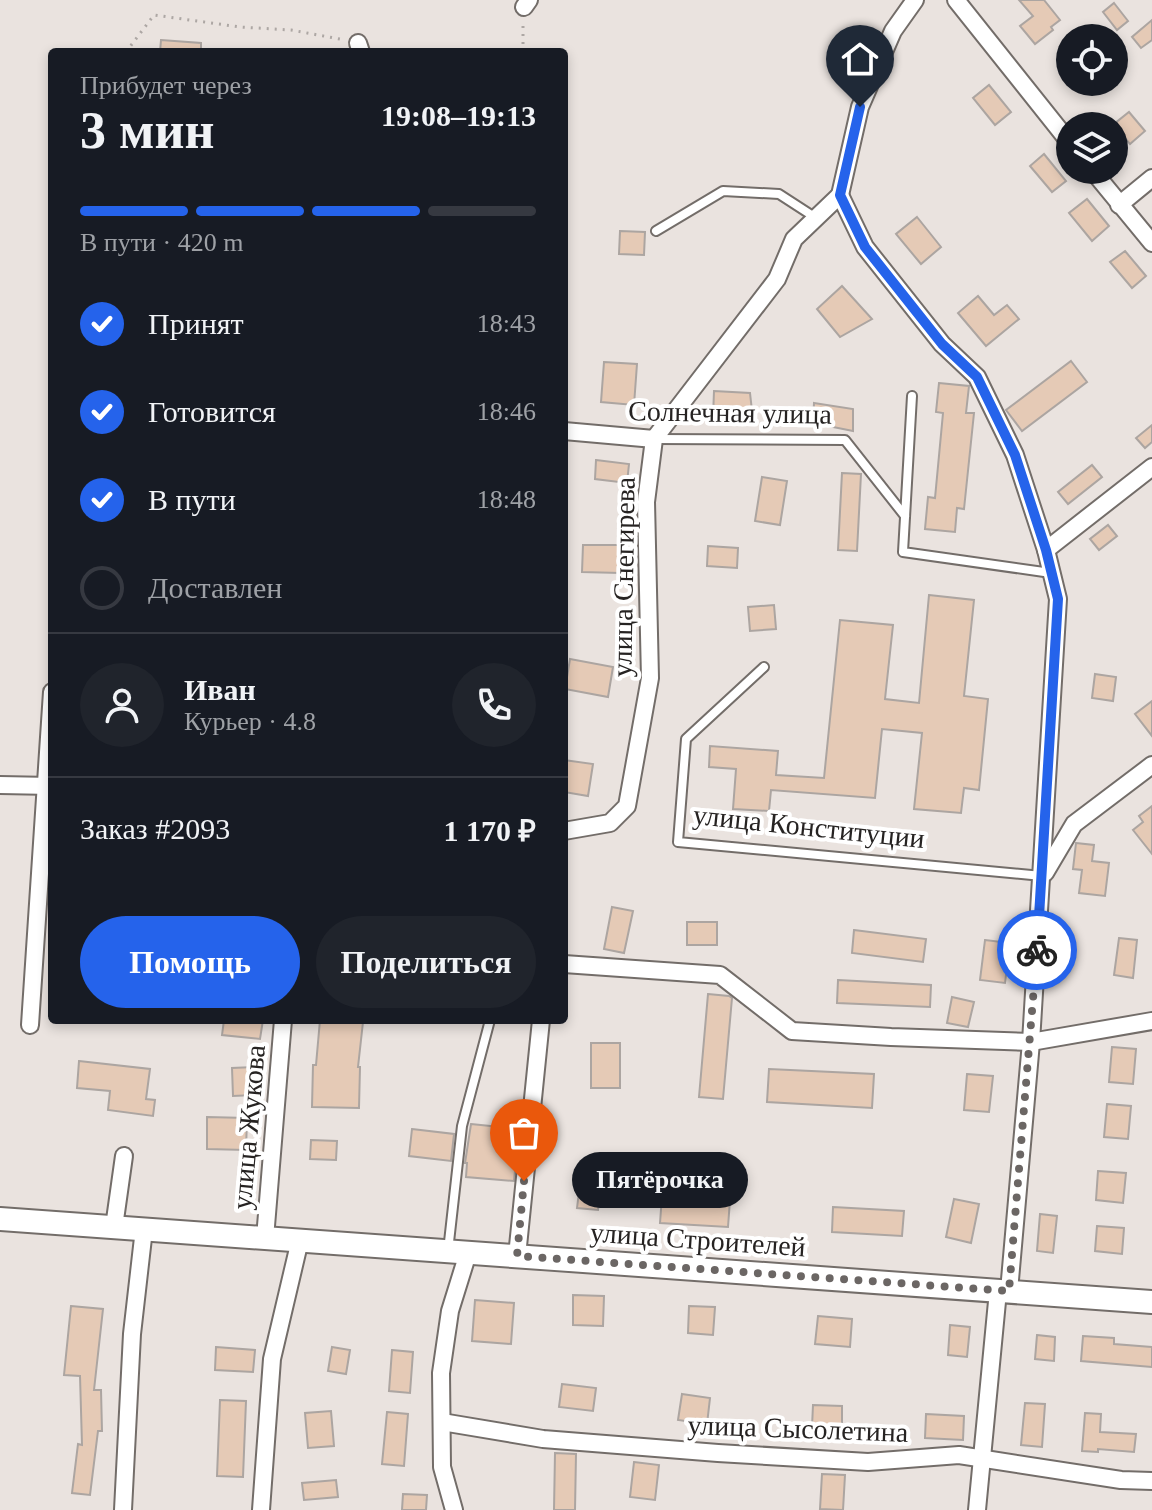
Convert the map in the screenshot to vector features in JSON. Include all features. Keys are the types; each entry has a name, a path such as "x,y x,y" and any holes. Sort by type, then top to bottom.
{"main road":[{"name":"улица Строителей","path":"7,1218 1152,1302"}],"street":[{"path":"915,0 893,31 860,107 840,195 865,247 942,344 977,377 1015,455 1046,550 1058,599 1031,1042 977,1510"},
{"path":"956,0 1056,125"},
{"path":"1119,205 1152,178"},
{"path":"1103,184 1152,243"},
{"name":"улица Снегирева","path":"568,830 610,823 627,806 650,678 646,502 654,439 777,279 794,239 840,195"},
{"name":"Солнечная улица","path":"568,431 654,439"},
{"path":"1046,550 1152,467"},
{"path":"1043,876 1074,824 1150,770"},
{"path":"0,785 48,786"},
{"path":"30,1025 48,799"},
{"path":"568,964 720,975 792,1031 1031,1042 1152,1021"},
{"name":"улица Жукова","path":"265,1238 283,1024"},
{"path":"517,1256 541,1024"},
{"path":"114,1227 124,1156"},
{"path":"123,1510 132,1334 144,1229"},
{"path":"261,1510 272,1359 300,1240"},
{"path":"454,1510 442,1467 441,1373 458,1252"},
{"name":"улица Сысолетина","path":"442,1422 543,1439 718,1453 868,1462 959,1455 1121,1480 1152,1481"}],"lane":[{"path":"656,231 723,191 779,194 816,218"},
{"path":"912,396 903,552 1051,573"},
{"name":"Солнечная улица","path":"654,439 845,440 905,517"},
{"name":"улица Конституции","path":"764,667 686,739 678,842 1043,876"},
{"path":"458,1252 462,1126 489,1024"}],"path":[{"path":"523,48 526,4"},
{"path":"129,48 154,15 240,27 291,30 360,48"}],"building":[{"path":"1019,0 1044,0 1060,20 1035,44 1020,26 1033,16"},
{"path":"1114,3 1128,21 1112,24 1103,12"},
{"path":"1152,20 1152,40 1141,48 1132,37"},
{"path":"161,40 201,43 201,48 160,48"},
{"path":"989,85 1011,112 995,125 973,98"},
{"path":"1128,113 1145,131 1130,144 1128,142"},
{"path":"1044,154 1056,169 1056,184 1062,184 1052,192 1030,166"},
{"path":"1087,199 1109,226 1092,241 1069,213"},
{"path":"917,217 941,247 921,264 896,234"},
{"path":"620,231 645,232 644,255 619,254"},
{"path":"1125,251 1146,276 1132,288 1110,262"},
{"path":"842,286 872,319 840,337 817,309"},
{"path":"978,296 994,315 1007,305 1019,319 986,346 958,313"},
{"path":"1071,361 1087,382 1022,431 1006,410"},
{"path":"604,362 637,364 634,405 601,402"},
{"path":"939,383 969,386 966,413 974,413 964,509 957,508 955,532 925,529 928,497 935,498 943,413 936,412"},
{"path":"714,391 750,393 753,420 713,417"},
{"path":"814,403 853,409 853,431 813,423"},
{"path":"1152,425 1152,442 1145,448 1136,438"},
{"path":"596,460 629,464 627,483 595,479"},
{"path":"1092,465 1102,477 1068,504 1058,492"},
{"path":"842,473 861,474 857,551 838,550"},
{"path":"762,477 787,481 780,525 755,521"},
{"path":"1108,525 1117,536 1099,550 1090,539"},
{"path":"583,545 620,545 620,573 582,572"},
{"path":"708,546 738,548 737,568 707,566"},
{"path":"929,595 974,600 964,696 988,699 979,790 964,788 961,813 914,809 922,733 882,729 875,798 771,790 769,811 733,809 736,769 709,767 710,746 778,751 776,775 824,778 840,620 893,625 885,699 919,703"},
{"path":"774,605 776,629 750,631 748,607"},
{"path":"570,659 613,667 608,697 568,690"},
{"path":"1095,674 1116,677 1113,701 1092,698"},
{"path":"1152,701 1152,736 1135,714"},
{"path":"568,761 593,764 588,796 568,793"},
{"path":"1152,806 1152,854 1133,830 1143,822 1139,816"},
{"path":"1076,843 1094,845 1092,861 1109,863 1105,896 1079,893 1082,870 1073,869"},
{"path":"612,907 633,911 624,953 604,949"},
{"path":"687,922 717,922 717,945 687,945"},
{"path":"854,930 926,939 923,962 852,953"},
{"path":"1119,938 1137,940 1133,978 1114,975"},
{"path":"985,940 1010,943 1005,983 980,980"},
{"path":"838,980 931,985 930,1007 837,1003"},
{"path":"708,994 732,998 723,1099 699,1097"},
{"path":"952,997 974,1002 968,1027 947,1023"},
{"path":"223,1024 262,1024 260,1039 222,1035"},
{"path":"320,1024 363,1024 358,1067 359,1108 312,1107 313,1065 316,1065"},
{"path":"591,1043 620,1043 620,1088 591,1088"},
{"path":"1112,1047 1136,1049 1133,1084 1109,1082"},
{"path":"79,1061 150,1069 146,1099 155,1100 153,1116 108,1110 110,1091 77,1088"},
{"path":"254,1067 254,1095 233,1096 232,1068"},
{"path":"769,1069 874,1074 872,1108 767,1102"},
{"path":"967,1074 993,1076 989,1112 964,1110"},
{"path":"1107,1104 1131,1106 1128,1139 1104,1137"},
{"path":"207,1117 247,1118 246,1150 207,1149"},
{"path":"471,1124 519,1129 514,1181 466,1177"},
{"path":"412,1129 454,1134 451,1161 409,1156"},
{"path":"311,1140 337,1141 336,1160 310,1159"},
{"path":"582,1168 603,1171 598,1210 577,1208"},
{"path":"1098,1171 1126,1173 1123,1203 1096,1200"},
{"path":"662,1196 730,1200 728,1227 660,1223"},
{"path":"954,1199 979,1204 971,1243 946,1237"},
{"path":"833,1207 904,1211 902,1236 832,1232"},
{"path":"1040,1214 1057,1216 1053,1253 1037,1251"},
{"path":"1097,1226 1124,1228 1122,1254 1095,1251"},
{"path":"573,1295 604,1296 603,1326 573,1325"},
{"path":"475,1300 514,1303 511,1344 472,1341"},
{"path":"71,1306 103,1309 94,1390 101,1390 102,1431 98,1431 90,1495 72,1493 78,1444 82,1445 80,1376 64,1375"},
{"path":"689,1306 715,1307 713,1335 688,1333"},
{"path":"818,1316 852,1319 850,1347 815,1344"},
{"path":"950,1325 970,1327 967,1357 948,1355"},
{"path":"1037,1335 1055,1337 1054,1361 1035,1359"},
{"path":"1083,1336 1114,1338 1114,1344 1152,1347 1152,1367 1081,1361"},
{"path":"216,1347 255,1350 253,1372 215,1370"},
{"path":"332,1347 350,1350 346,1374 328,1371"},
{"path":"392,1350 413,1352 410,1393 389,1391"},
{"path":"562,1384 596,1388 593,1411 559,1407"},
{"path":"682,1394 710,1398 707,1424 678,1420"},
{"path":"220,1400 246,1401 243,1477 217,1476"},
{"path":"1025,1403 1045,1404 1042,1447 1021,1445"},
{"path":"813,1405 842,1406 842,1427 812,1427"},
{"path":"331,1411 334,1446 308,1448 305,1413"},
{"path":"387,1412 408,1414 404,1466 382,1464"},
{"path":"1085,1413 1101,1414 1100,1432 1136,1434 1134,1452 1082,1451"},
{"path":"926,1414 964,1416 963,1440 925,1438"},
{"path":"555,1453 576,1454 575,1510 554,1510"},
{"path":"634,1462 659,1465 655,1500 630,1497"},
{"path":"822,1474 845,1475 843,1510 820,1509"},
{"path":"336,1480 338,1497 304,1500 302,1483"},
{"path":"403,1494 427,1495 426,1510 402,1510"}],"way so far":[{"path":"524,1181 517,1256 1009,1291 1037,950"}],"place":[{"name":"Пятёрочка","path":"524,1181"}],"route":[{"path":"860,107 840,195 865,247 942,344 977,377 1015,455 1046,550 1058,599 1037,950"}]}
